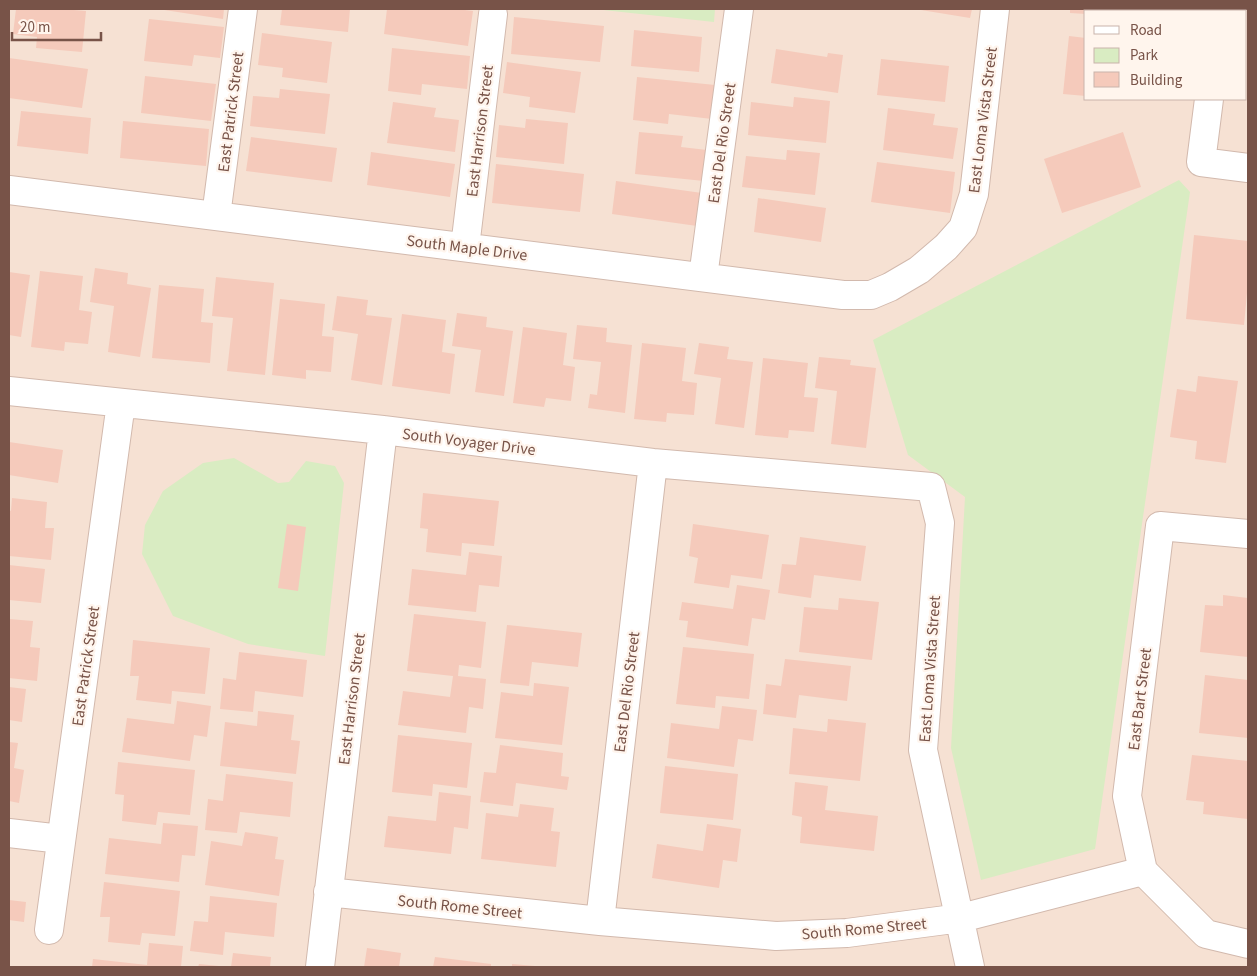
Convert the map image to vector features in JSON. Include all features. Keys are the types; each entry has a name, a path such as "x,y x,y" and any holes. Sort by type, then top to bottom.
{"street":[{"name":"East Patrick Street","path":"216,216 243,9"},
{"name":"East Del Rio Street","path":"703,277 739,9"},
{"name":"East Loma Vista Street","path":"919,270 946,247 963,228 974,194 995,9"},
{"name":"East Harrison Street","path":"465,247 493,14"},
{"path":"1209,100 1201,162 1248,168"},
{"name":"South Maple Drive","path":"9,190 843,295 871,295 919,270"},
{"name":"South Voyager Drive","path":"9,391 383,430 652,463 931,487"},
{"name":"East Patrick Street","path":"49,930 121,402"},
{"name":"East Harrison Street","path":"320,967 383,430"},
{"name":"East Del Rio Street","path":"600,921 652,463"},
{"name":"East Loma Vista Street","path":"931,487 940,524 923,750 961,918 970,967"},
{"name":"East Bart Street","path":"1142,871 1127,796 1160,526 1248,534"},
{"path":"9,833 61,839"},
{"path":"1142,871 1206,934 1248,944"},
{"name":"South Rome Street","path":"328,892 600,921 776,936 847,934 961,918 1142,871"}],"shaded area":[{"path":"9,9 1248,9 1248,967 9,967"}],"green space":[{"path":"594,9 715,9 714,22"},
{"path":"1179,180 1190,192 1095,849 981,880 951,748 965,497 908,455 873,340"},
{"path":"234,458 278,483 289,482 306,461 335,466 344,483 325,656 248,644 173,616 142,554 145,525 163,491 203,463"}],"building":[{"path":"16,9 86,11 82,52 36,48 37,37 13,34"},
{"path":"158,9 224,9 223,19"},
{"path":"282,9 350,9 348,32 280,25"},
{"path":"387,9 457,9 473,11 468,46 384,34"},
{"path":"915,9 972,9 970,18"},
{"path":"1070,9 1153,9 1084,10 1084,14 1070,13"},
{"path":"514,17 604,26 600,62 511,54"},
{"path":"149,19 224,27 220,58 194,55 192,66 144,61"},
{"path":"634,30 702,37 699,72 631,66"},
{"path":"262,33 332,42 327,83 282,77 283,68 258,65"},
{"path":"1069,36 1084,38 1084,96 1063,94"},
{"path":"392,48 470,56 467,89 422,84 421,95 388,91"},
{"path":"776,49 827,57 828,53 843,55 838,93 771,83"},
{"path":"9,58 88,69 82,108 9,98"},
{"path":"881,59 949,66 945,102 877,95"},
{"path":"507,62 581,72 575,113 529,107 530,97 503,93"},
{"path":"145,76 216,84 211,121 141,113"},
{"path":"637,77 715,85 712,119 669,114 668,124 633,120"},
{"path":"280,89 330,94 325,134 250,126 253,96 279,98"},
{"path":"794,97 830,101 826,143 748,135 751,102 793,107"},
{"path":"393,102 436,108 434,117 459,120 455,152 387,143"},
{"path":"888,108 935,114 933,125 958,128 953,159 883,150"},
{"path":"21,111 91,118 88,154 17,146"},
{"path":"526,119 568,123 564,164 496,157 499,125 525,128"},
{"path":"123,121 209,129 206,166 120,158"},
{"path":"639,132 683,136 681,147 707,150 704,181 635,174"},
{"path":"1123,132 1141,187 1062,213 1044,159"},
{"path":"251,137 337,148 332,182 246,171"},
{"path":"787,150 820,153 815,195 742,187 746,156 786,160"},
{"path":"371,152 455,164 450,197 367,185"},
{"path":"877,162 955,172 950,213 871,202"},
{"path":"496,164 584,174 580,212 492,203"},
{"path":"616,181 702,193 697,226 612,214"},
{"path":"758,198 826,208 821,242 754,232"},
{"path":"1194,235 1248,241 1248,282 1244,325 1186,319"},
{"path":"95,268 128,273 127,284 151,288 140,357 108,352 114,306 90,302"},
{"path":"40,271 83,276 79,310 92,312 88,344 65,342 64,351 31,347"},
{"path":"9,272 30,275 21,337 9,335"},
{"path":"216,277 274,283 265,375 227,371 233,318 212,316"},
{"path":"159,285 204,289 201,322 213,323 210,363 152,358"},
{"path":"337,296 368,300 366,315 392,318 382,385 351,380 358,334 332,330"},
{"path":"280,299 325,304 322,336 334,337 331,372 306,370 306,379 272,375"},
{"path":"457,313 487,317 486,327 513,331 504,396 475,392 481,350 452,346"},
{"path":"402,314 446,320 442,352 455,354 450,394 392,386"},
{"path":"577,325 607,328 606,342 632,345 625,413 588,408 590,394 597,395 601,362 573,359"},
{"path":"523,327 567,333 563,365 575,367 571,401 546,398 544,407 513,403"},
{"path":"642,343 686,348 682,381 697,383 694,415 667,413 666,422 634,419"},
{"path":"699,343 729,347 727,359 753,362 744,428 715,424 721,378 694,374"},
{"path":"819,357 851,360 850,365 876,368 866,448 831,444 837,391 815,388"},
{"path":"763,358 808,363 804,397 818,398 814,432 789,430 788,438 755,435"},
{"path":"1198,376 1238,381 1226,463 1195,459 1197,441 1170,437 1177,389 1196,392"},
{"path":"9,442 63,450 58,483 9,475"},
{"path":"423,493 499,501 494,546 462,543 461,556 426,552 428,529 420,528"},
{"path":"12,498 47,502 45,528 54,528 51,560 9,556 9,510 11,511"},
{"path":"287,524 306,527 298,591 278,588"},
{"path":"693,524 769,535 762,579 731,575 729,588 694,583 698,558 689,556"},
{"path":"800,537 866,546 861,581 814,575 811,598 778,593 782,564 796,565"},
{"path":"469,552 502,556 499,587 479,585 476,612 408,605 412,569 466,575"},
{"path":"9,565 45,569 41,603 9,600"},
{"path":"737,585 770,590 765,620 752,618 748,646 686,637 688,621 679,620 682,602 733,609"},
{"path":"1223,595 1248,598 1248,657 1200,652 1205,605 1223,606"},
{"path":"839,598 879,602 872,660 799,652 804,607 838,610"},
{"path":"414,614 486,622 481,668 459,665 458,676 486,679 483,709 469,707 466,733 398,725 403,691 450,697 453,676 407,671"},
{"path":"9,619 33,621 30,647 40,648 37,681 9,678"},
{"path":"507,625 582,633 578,667 532,662 529,686 500,683"},
{"path":"133,640 210,648 205,694 172,691 171,704 136,700 139,676 130,676"},
{"path":"683,647 754,654 749,699 716,696 715,708 676,704"},
{"path":"239,652 307,660 303,697 255,691 253,712 220,709 223,678 236,680"},
{"path":"785,659 851,666 847,701 799,695 796,718 763,714 766,684 781,686"},
{"path":"1205,675 1248,680 1248,738 1199,733"},
{"path":"534,683 569,687 562,745 495,738 501,692 533,696"},
{"path":"9,687 26,689 22,722 9,720"},
{"path":"177,701 211,706 207,737 194,735 190,761 122,752 127,718 174,724"},
{"path":"722,706 757,710 753,741 738,739 734,767 667,758 671,723 719,729"},
{"path":"258,711 294,715 291,740 300,741 296,774 220,766 225,722 257,726"},
{"path":"828,719 866,723 860,781 789,774 793,728 827,732"},
{"path":"398,735 472,743 467,788 433,784 432,796 392,792"},
{"path":"9,742 18,743 14,768 24,770 19,803 9,801"},
{"path":"500,745 563,753 561,776 569,777 567,790 516,783 513,806 480,802 484,772 496,773"},
{"path":"1192,755 1248,761 1248,819 1203,814 1204,802 1186,800"},
{"path":"118,762 195,770 190,815 158,812 156,825 122,821 124,795 115,794"},
{"path":"665,766 738,774 733,820 660,813"},
{"path":"226,774 293,782 290,817 240,812 237,833 205,830 208,799 223,801"},
{"path":"795,782 828,786 825,810 878,816 874,851 800,843 802,817 792,815"},
{"path":"439,792 471,796 468,829 454,827 451,854 384,847 388,816 436,821"},
{"path":"520,804 554,808 551,831 560,832 556,867 481,859 486,813 518,817"},
{"path":"163,823 198,826 195,856 182,855 179,882 105,874 109,838 161,844"},
{"path":"707,824 741,829 737,862 723,860 719,888 652,878 657,844 703,851"},
{"path":"245,832 278,837 275,859 284,860 279,896 205,885 211,841 242,846"},
{"path":"104,882 180,891 175,936 142,933 140,945 108,942 110,917 100,917"},
{"path":"210,896 277,903 274,937 225,932 223,955 190,951 194,921 208,922"},
{"path":"9,900 26,902 24,922 9,920"},
{"path":"149,943 183,946 181,967 92,967 93,959 147,965"},
{"path":"367,948 401,953 399,967 364,967"},
{"path":"233,953 271,957 270,967 231,967"},
{"path":"435,957 491,964 491,967 433,967"},
{"path":"199,964 219,966 219,967 198,967"},
{"path":"512,964 535,966 535,967 512,967"}]}
